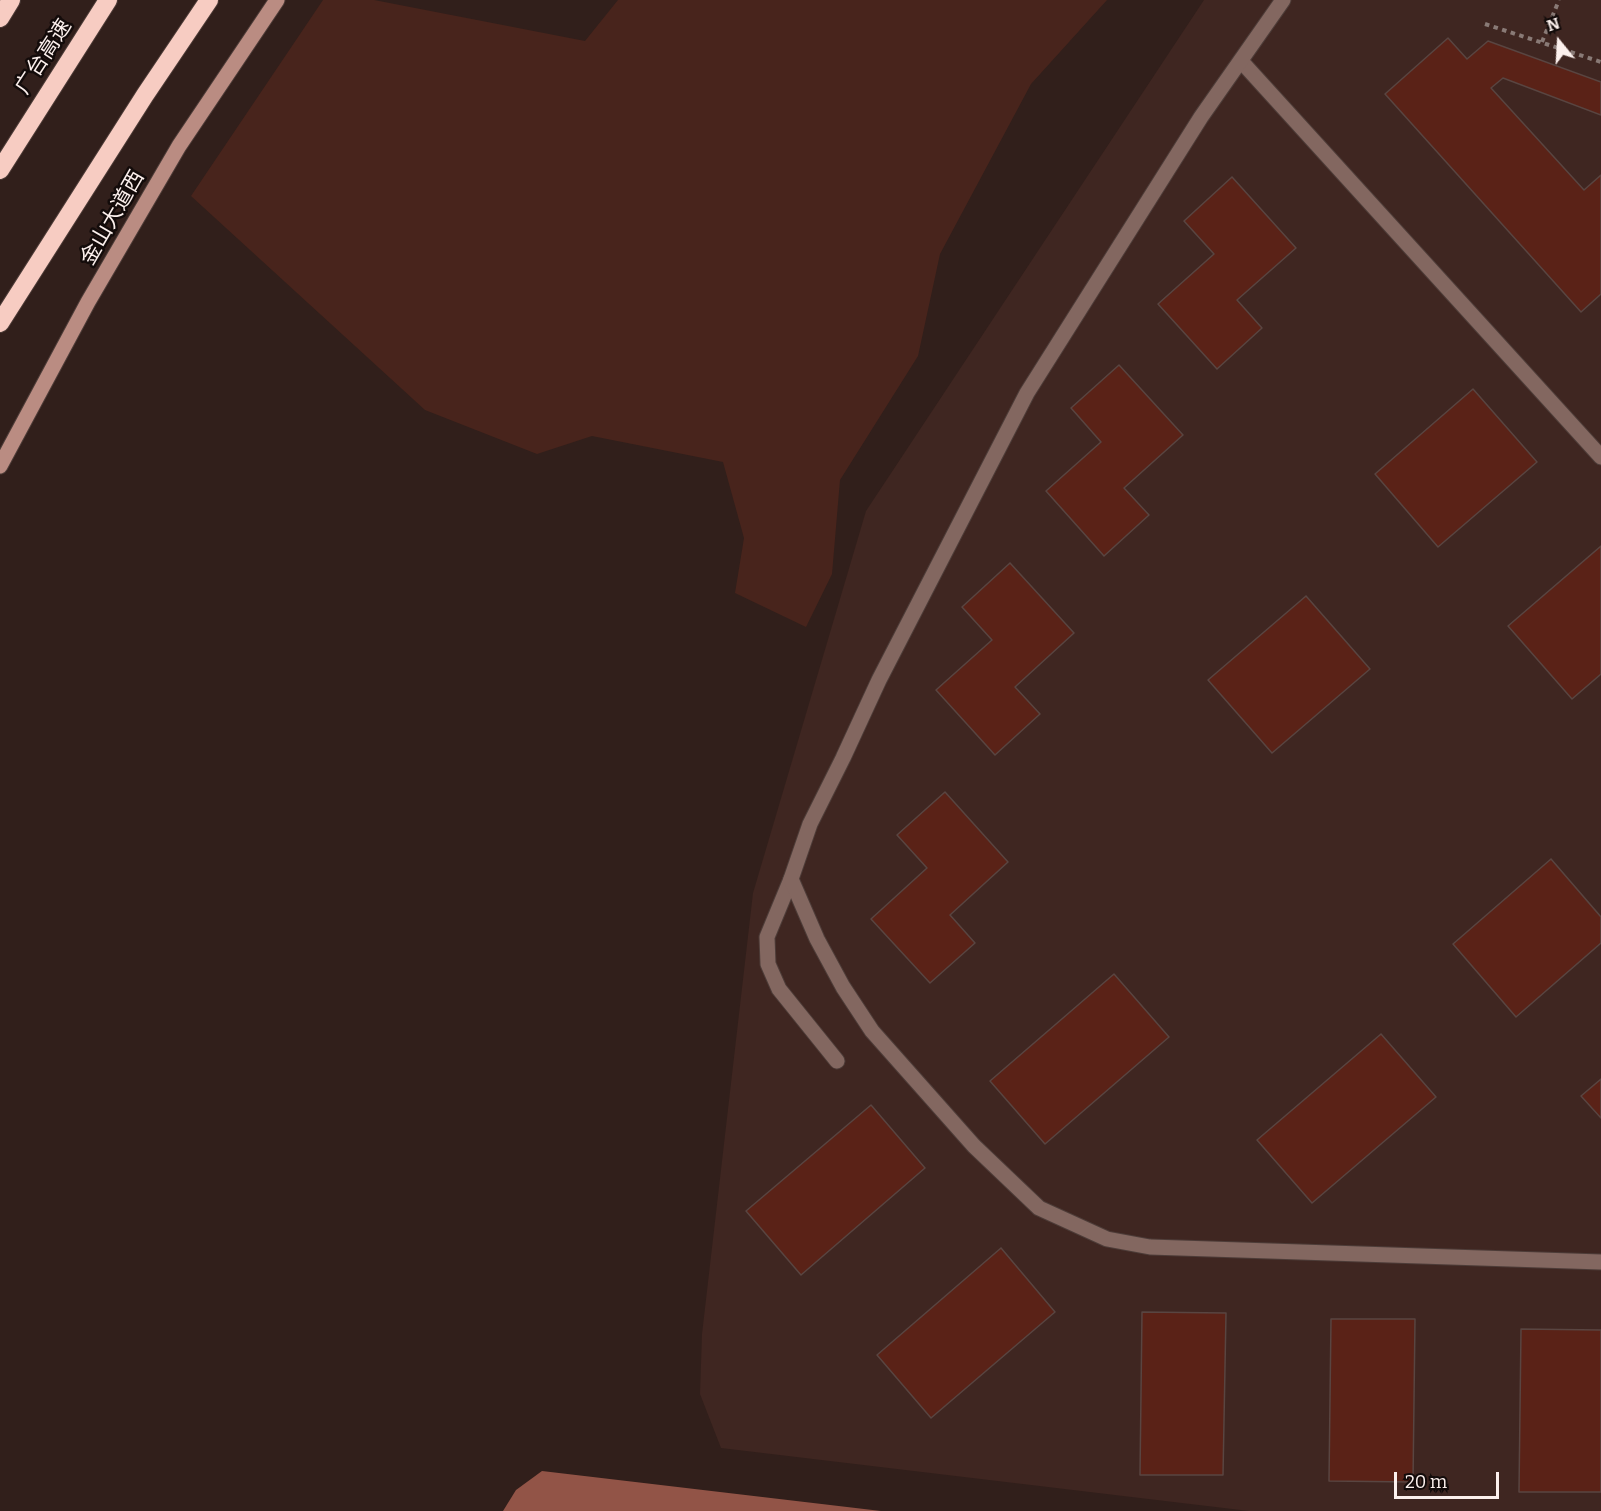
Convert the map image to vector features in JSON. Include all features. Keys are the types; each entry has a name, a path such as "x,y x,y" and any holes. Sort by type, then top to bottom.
{"highway":[{"path":"0,18 11,0"},
{"name":"广台高速","path":"0,170 108,0"},
{"path":"0,323 145,95 209,0"}],"main road":[{"name":"金山大道西","path":"0,466 88,302 179,146 277,0"}],"street":[{"path":"837,1061 779,989 768,964 767,937 791,879 810,824 879,681 1027,393 1195,127 1283,0"},
{"path":"1241,61 1601,457"},
{"path":"791,879 817,939 843,987 872,1031 974,1146 1039,1208 1107,1239 1150,1247 1601,1262"}],"path":[{"path":"1542,42 1559,0"},
{"path":"1485,24 1601,62"}],"shaded area":[{"path":"323,0 374,0 585,41 618,0 1107,0 1031,84 940,254 918,356 840,480 832,574 806,627 735,593 744,538 723,462 592,436 537,454 425,410 191,196"},
{"path":"1204,0 1601,0 1601,1511 1249,1511 721,1448 700,1394 702,1334 753,893 866,511"},
{"path":"542,1471 881,1511 503,1511 516,1490"}],"building":[{"path":"1448,38 1467,59 1488,41 1601,82 1601,115 1503,78 1491,88 1584,190 1601,175 1601,294 1581,312 1385,94"},
{"path":"1232,177 1296,248 1237,300 1262,328 1217,369 1158,304 1214,254 1184,221"},
{"path":"1119,365 1183,435 1124,488 1149,515 1104,556 1046,491 1101,442 1071,408"},
{"path":"1473,389 1537,462 1438,547 1375,474"},
{"path":"1601,546 1601,674 1572,699 1508,626"},
{"path":"1010,563 1074,633 1015,687 1040,714 995,755 936,690 992,640 962,607"},
{"path":"1306,596 1370,669 1272,753 1208,680"},
{"path":"945,792 1008,862 950,915 975,943 930,983 871,919 927,868 897,835"},
{"path":"1551,859 1601,917 1601,943 1516,1017 1453,944"},
{"path":"1114,974 1169,1037 1045,1144 990,1081"},
{"path":"1381,1034 1436,1097 1312,1203 1257,1140"},
{"path":"1601,1079 1601,1118 1581,1096"},
{"path":"871,1105 925,1168 801,1275 746,1211"},
{"path":"1001,1248 1055,1312 931,1418 877,1355"},
{"path":"1142,1312 1226,1313 1223,1475 1140,1475"},
{"path":"1331,1319 1415,1319 1413,1482 1329,1481"},
{"path":"1521,1329 1601,1330 1601,1492 1519,1492"}]}
